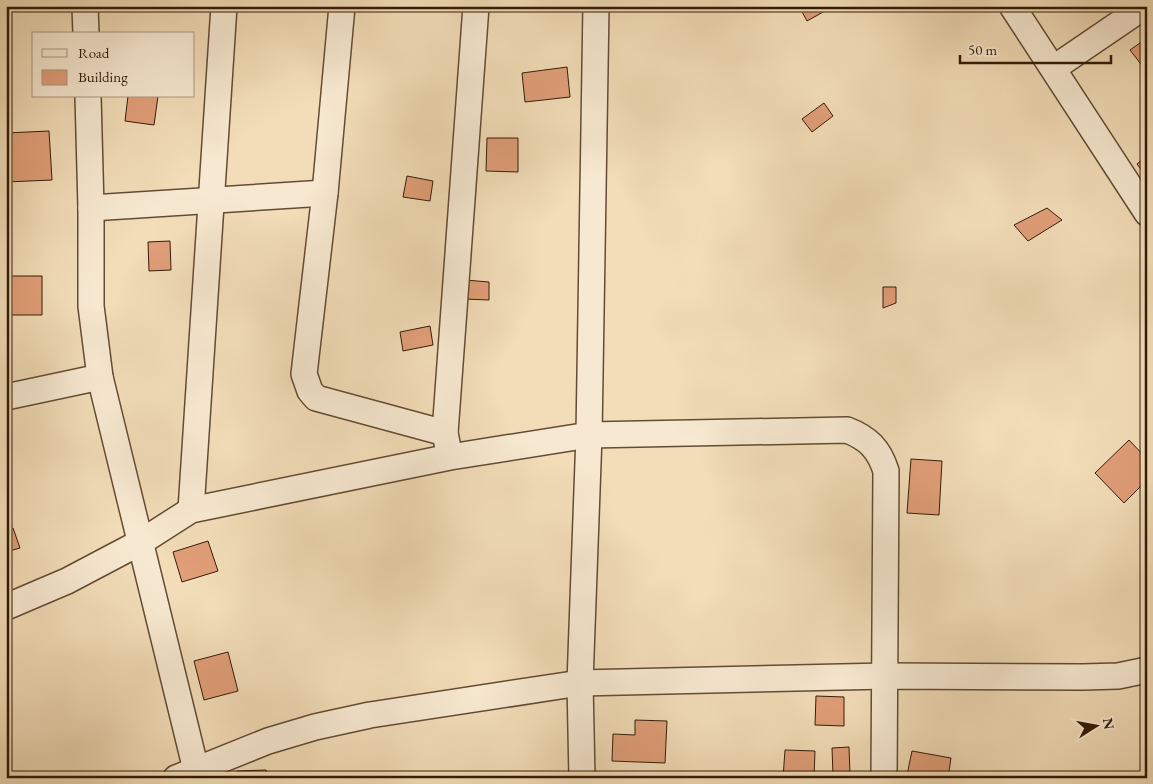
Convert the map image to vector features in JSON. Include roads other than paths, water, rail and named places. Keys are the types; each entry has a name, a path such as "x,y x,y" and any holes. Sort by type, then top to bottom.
{"street":[{"path":"85,6 86,32"},
{"path":"191,510 224,6"},
{"path":"342,6 325,193 304,374 310,391 316,398 445,433"},
{"path":"450,457 445,433 476,6"},
{"path":"582,778 580,683 589,435 596,6"},
{"path":"1012,6 1147,213"},
{"path":"1054,68 1145,6"},
{"path":"88,98 91,299 100,377 141,542 190,775 268,741 315,727 370,715 580,683 886,676 1083,677 1118,676 1147,670"},
{"path":"91,208 325,193"},
{"path":"6,397 100,377"},
{"path":"6,607 67,581 141,542 191,510 450,457 589,435 847,430 861,436 872,444 881,456 886,471 884,778"}]}
